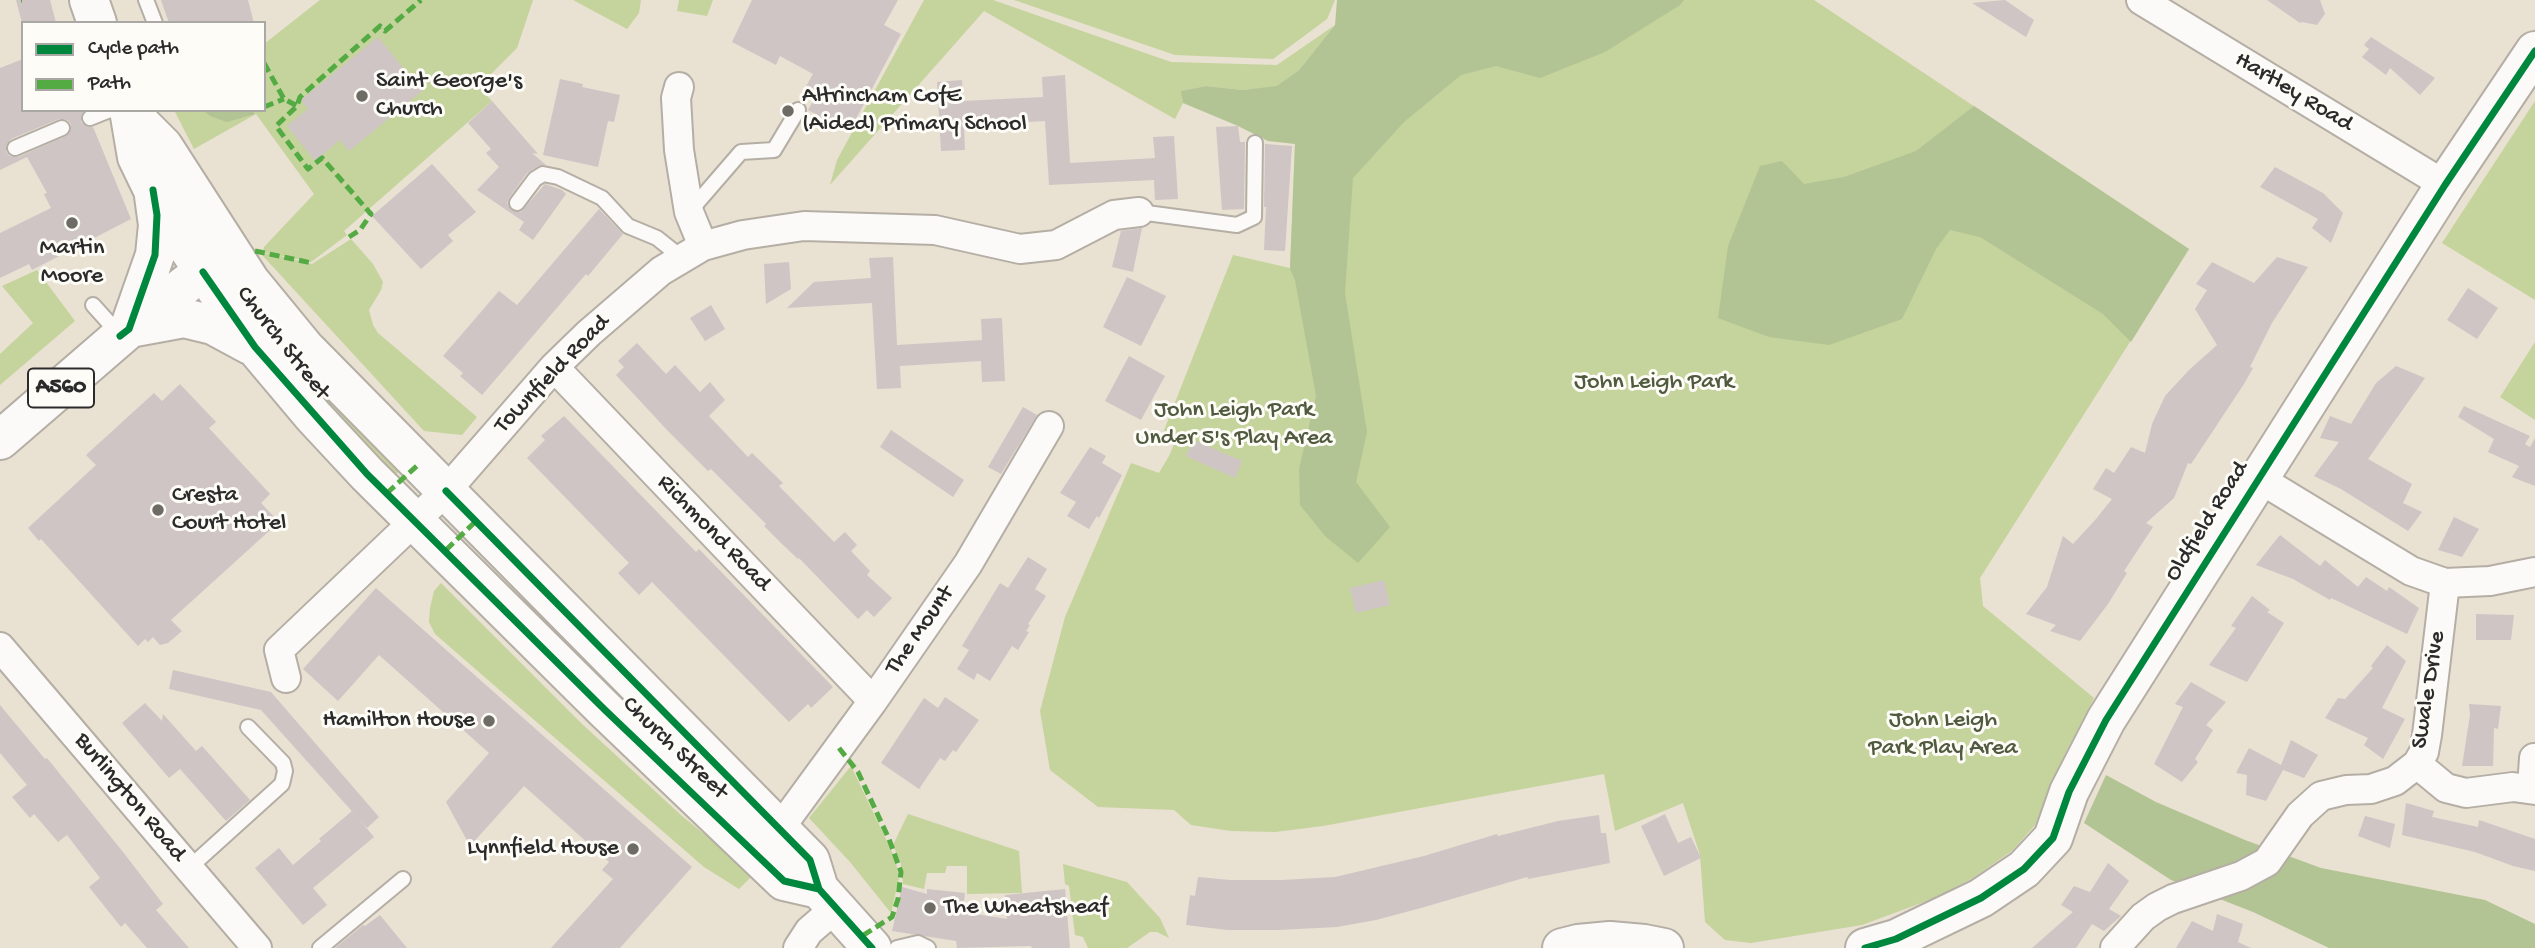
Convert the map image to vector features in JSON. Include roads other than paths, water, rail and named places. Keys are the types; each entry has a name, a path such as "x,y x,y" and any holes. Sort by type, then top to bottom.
{"main road":[{"path":"89,0 96,21"},
{"name":"Oldfield Road","path":"1865,948 1896,939 1981,898 2024,869 2053,838 2069,792 2106,720 2445,185 2535,51"},
{"name":"Church Street","path":"123,112 137,157 153,191 217,261 250,281 305,348 780,828 810,860 828,898"},
{"name":"Church Street","path":"124,112 163,146 255,347 367,474 784,881 828,898"},
{"name":"A560","path":"125,332 155,255 158,215 153,191"},
{"name":"A560","path":"0,440 125,332 217,261"},
{"path":"125,332 184,318 213,325 255,347"},
{"path":"828,898 872,948"},
{"path":"1562,948 1610,942 1664,948"}],"street":[{"name":"Hartley Road","path":"2141,0 2445,185"},
{"path":"679,87 676,98 679,150 692,252"},
{"name":"Townfield Road","path":"286,678 279,650 446,491 554,367 589,333 661,271 692,252 743,235 804,226 935,230 1020,249 1056,245 1114,215 1139,212"},
{"name":"Richmond Road","path":"554,367 873,701"},
{"name":"The Mount","path":"780,828 968,564 1049,426"},
{"path":"2258,478 2411,571 2445,583 2490,581 2535,572"},
{"name":"Swale Drive","path":"2115,948 2143,917 2157,907 2241,876 2267,862 2300,815 2321,796 2346,790 2371,789 2395,781 2417,764 2424,752 2427,735 2445,583"},
{"name":"Burlington Road","path":"0,647 257,948"},
{"path":"2417,764 2446,788 2466,793 2513,787 2533,789 2534,758"},
{"path":"798,948 828,898"}],"lane":[{"path":"146,0 154,21"},
{"path":"689,212 741,152 774,150 798,110"},
{"path":"90,118 118,112"},
{"path":"15,148 62,128"},
{"path":"1139,212 1237,225 1254,217 1255,143"},
{"path":"517,202 542,174 558,177 602,198 628,226 692,252"},
{"path":"93,305 125,332"},
{"path":"189,868 282,783 285,771 283,764 248,727"},
{"path":"320,948 403,879"},
{"path":"897,948 918,943 928,948"}],"place":[{"name":"Saint George's Church","path":"362,96"},
{"name":"Altrincham CofE (Aided) Primary School","path":"788,111"},
{"name":"Martin Moore","path":"72,223"},
{"name":"Cresta Court Hotel","path":"158,510"},
{"name":"Hamilton House","path":"489,721"},
{"name":"Lynnfield House","path":"633,849"},
{"name":"The Wheatsheaf","path":"930,908"}],"park label":[{"name":"John Leigh Park","path":"1654,383"},
{"name":"John Leigh Park Under 5's Play Area","path":"1234,425"},
{"name":"John Leigh Park Play Area","path":"1943,735"}]}
